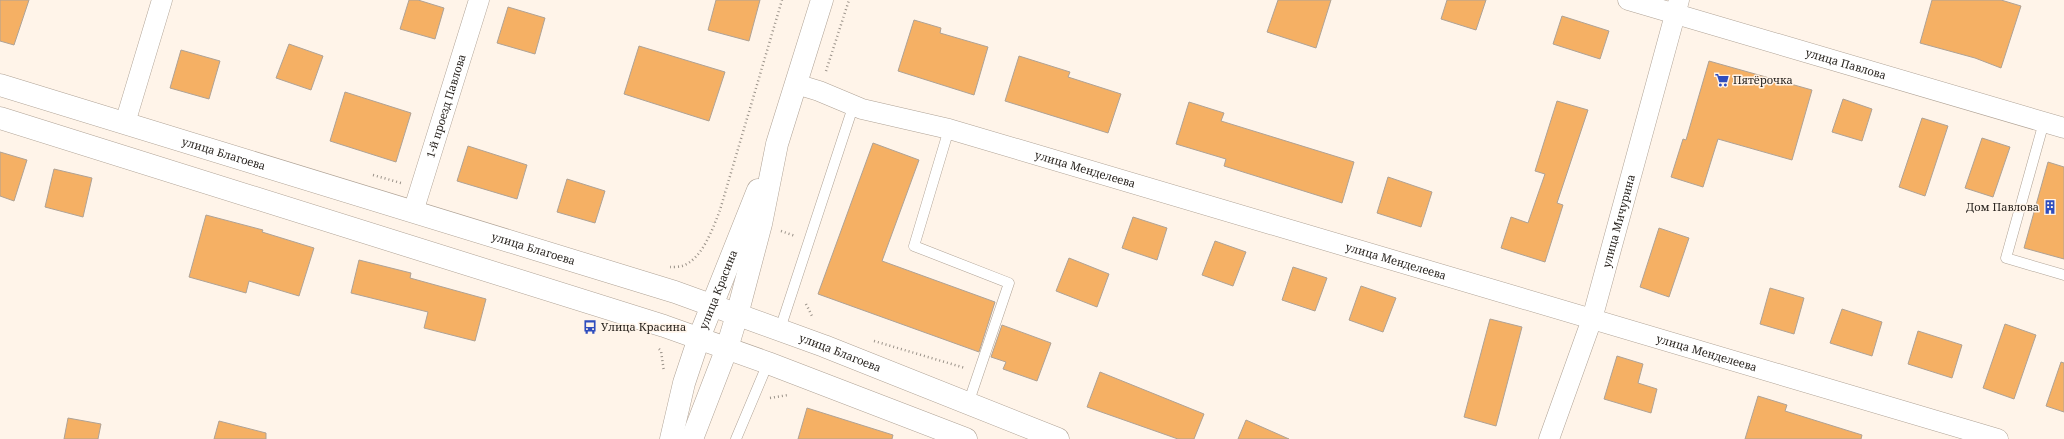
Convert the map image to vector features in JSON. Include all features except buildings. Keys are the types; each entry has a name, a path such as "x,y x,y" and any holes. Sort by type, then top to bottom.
{"main road":[{"name":"улица Красина","path":"671,439 684,383 699,338 777,144 822,0"},
{"name":"улица Благоева","path":"0,85 675,292 780,329 1058,439"},
{"path":"0,118 699,338 966,439"},
{"name":"улица Красина","path":"692,439 738,315 760,224 777,144"}],"street":[{"path":"125,123 162,0"},
{"name":"1-й проезд Павлова","path":"414,212 420,188 479,0"},
{"name":"улица Павлова","path":"1628,0 1677,7 2064,128"},
{"name":"улица Мичурина","path":"1549,439 1592,319 1677,7"},
{"name":"улица Менделеева","path":"796,84 819,91 853,107 949,129 1998,439"}],"lane":[{"path":"780,329 853,107"},
{"path":"2044,122 2006,258 2064,275"},
{"path":"949,129 914,246 1009,283 968,404"},
{"path":"736,439 768,363"}],"path":[{"path":"668,267 682,266 694,260 710,236 720,210 782,0"},
{"path":"819,91 849,0"},
{"path":"367,173 420,188"},
{"path":"806,303 812,318 818,321"},
{"path":"867,339 979,372"}],"place":[{"name":"Пятёрочка","path":"1722,80"},
{"name":"Дом Павлова","path":"2050,207"},
{"name":"Улица Красина","path":"590,327"}]}
